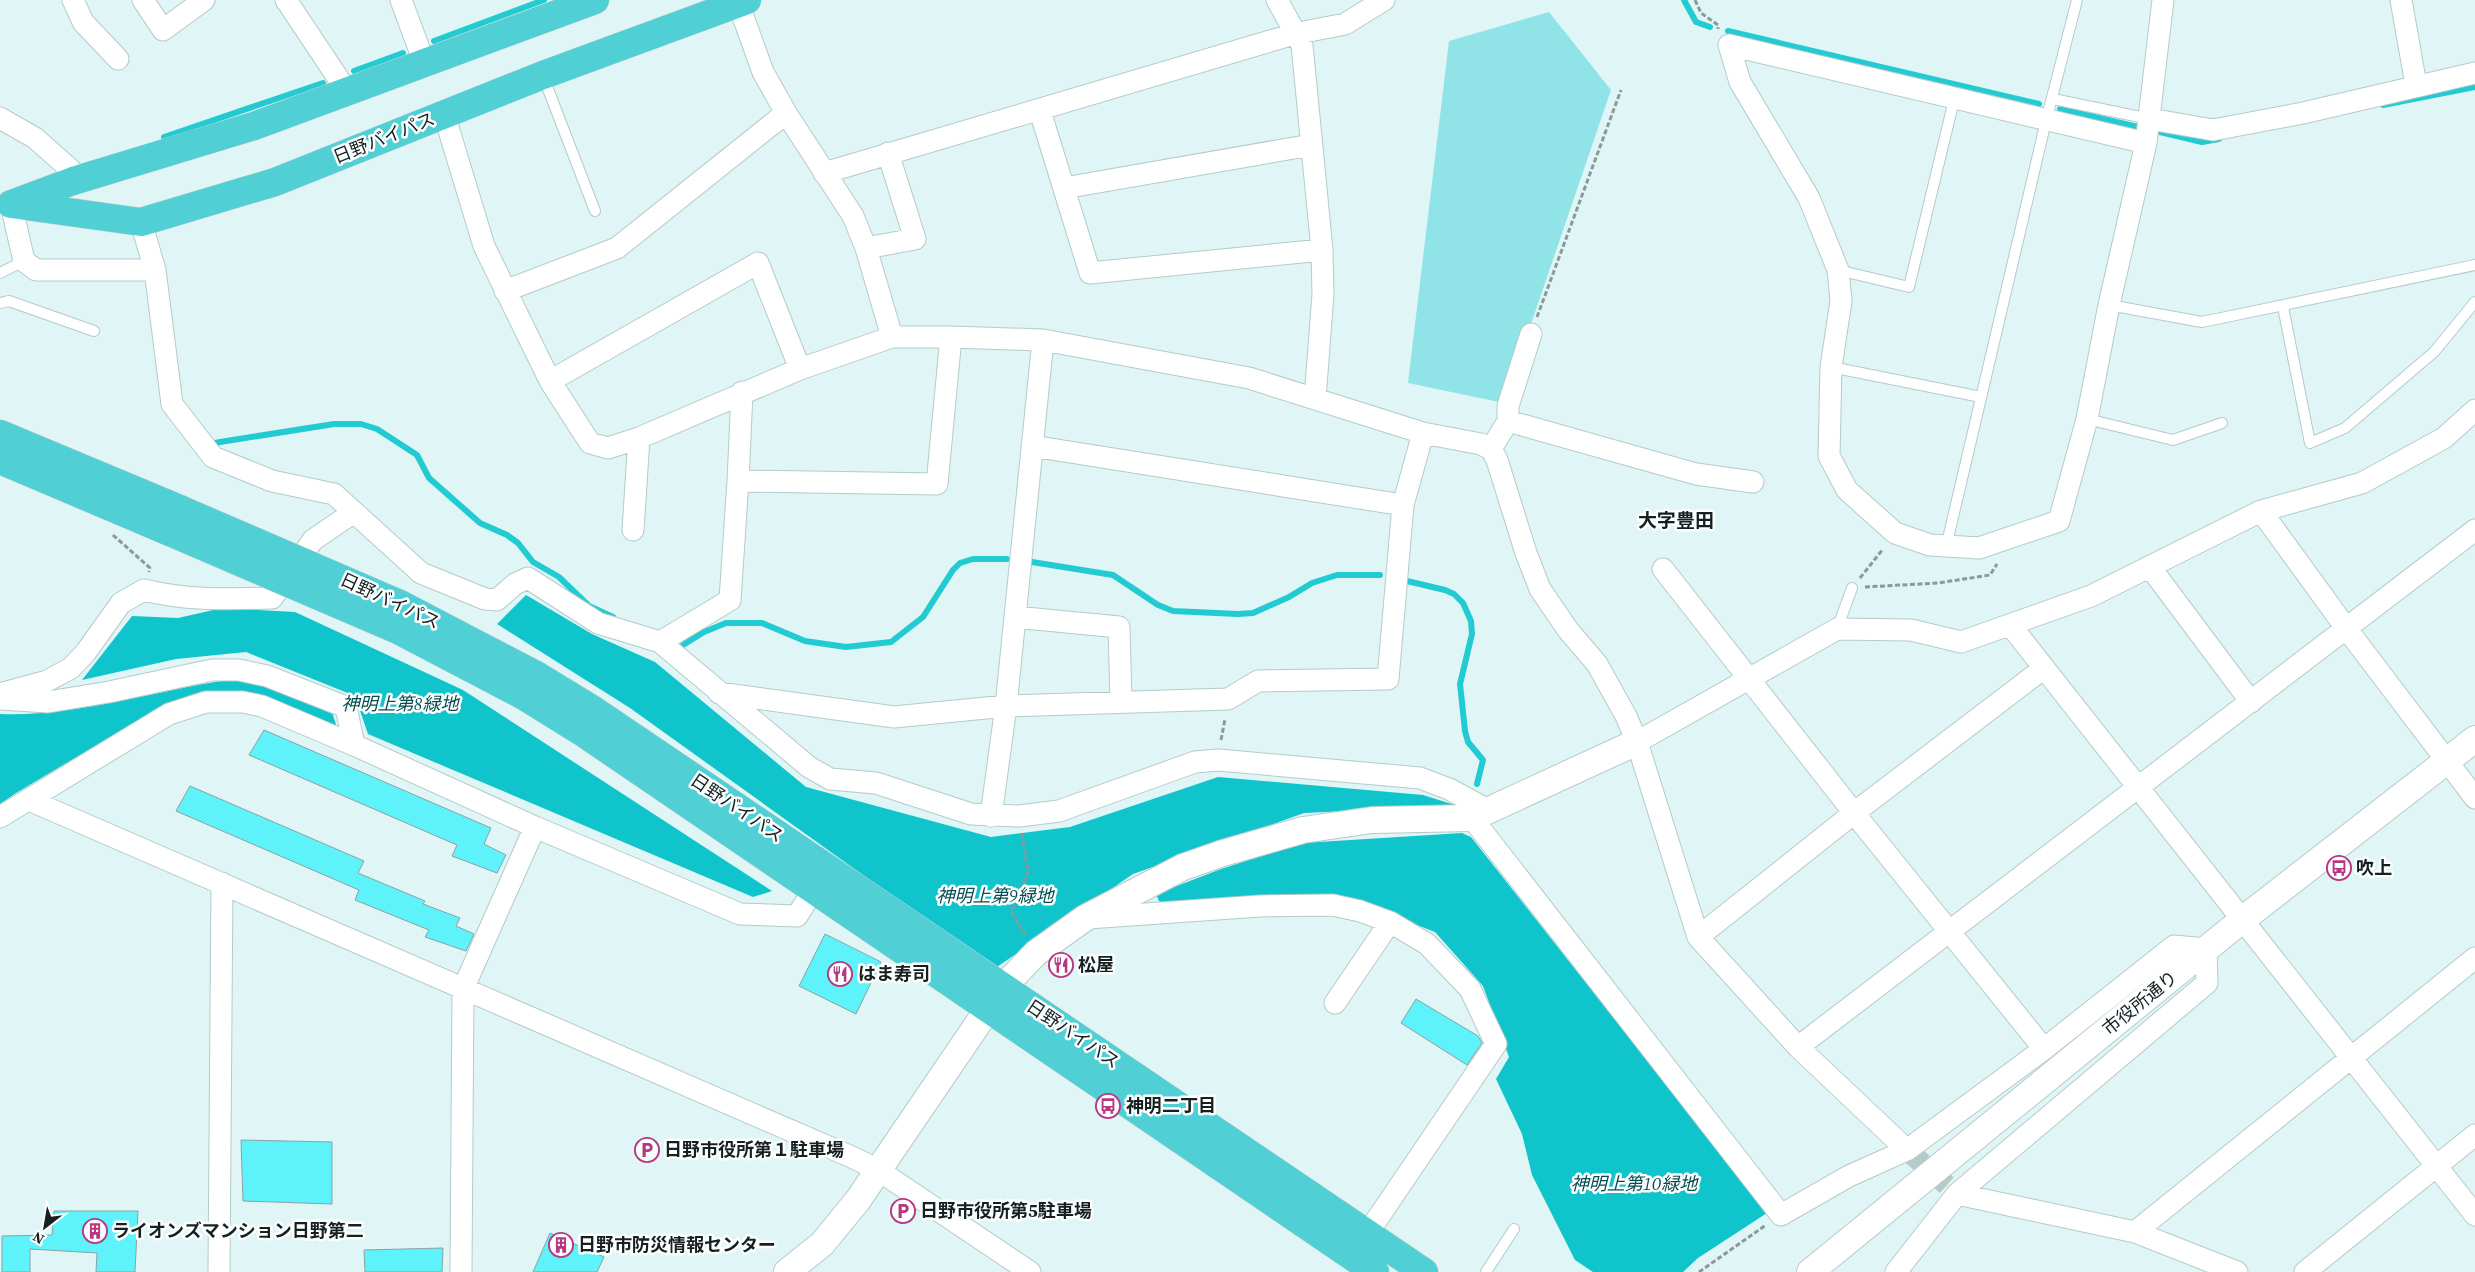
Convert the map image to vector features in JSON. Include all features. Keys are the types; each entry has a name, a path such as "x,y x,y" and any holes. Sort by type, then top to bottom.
{"highway":[{"path":"5,205 72,181 179,150 348,93 424,62 595,0"},
{"name":"日野バイパス","path":"5,205 141,222 275,182 543,75 741,1"},
{"name":"日野バイパス","path":"0,434 400,631 530,686 595,711 1375,1272"},
{"name":"日野バイパス","path":"0,460 114,508 177,522"},
{"name":"日野バイパス","path":"530,686 582,732 814,889 995,997 1424,1272"}],"street":[{"path":"73,0 83,22 118,59"},
{"path":"143,0 163,30 204,0"},
{"path":"286,0 348,93"},
{"path":"401,0 424,62"},
{"path":"1277,0 1294,34 1302,45 1322,250 1323,294 1315,399"},
{"path":"824,172 1040,111 1294,34 1345,24 1384,0"},
{"path":"1729,45 1740,82 1809,198 1838,270 1841,301 1831,367 1829,456 1847,490 1895,533 1930,545 1979,548 2059,521 2087,419 2109,306 2146,143 2162,0"},
{"path":"2401,0 2416,85"},
{"path":"741,1 763,72 786,113 853,216 866,248 892,337"},
{"path":"1729,45 1954,100 2146,143"},
{"path":"2150,119 2213,130 2303,113 2416,85 2475,73"},
{"path":"1040,111 1090,273 1322,250"},
{"path":"505,291 616,248 786,113"},
{"path":"444,114 484,246 550,381 590,443 608,448 639,438 800,368 892,337 950,337 1043,340 1249,378 1423,433 1481,444 1491,449 1497,460 1526,552 1540,589 1568,630 1597,664 1626,716 1637,742 1698,937 1798,1047 1908,1150"},
{"path":"0,118 35,138 71,170 72,181"},
{"path":"1064,188 1311,145"},
{"path":"866,248 916,239 888,153"},
{"path":"5,205 24,261 36,270 155,270"},
{"path":"141,222 155,270 172,404 213,458 272,481 334,494 421,573 486,599 496,600 515,584 528,578 598,623 660,642 809,767 830,779 876,782 970,814 991,816 1018,816 1059,811 1195,762 1218,760 1420,778 1449,789 1480,814 1781,1215 1849,1176 1908,1150 2044,1049 2174,946 2206,949 2207,983 1957,1194 1896,1272"},
{"path":"550,381 758,263 800,368"},
{"path":"1491,449 1508,421 1508,406 1531,334"},
{"path":"738,481 938,484 950,337"},
{"path":"991,816 1006,706 1043,340"},
{"path":"660,642 730,600 742,392"},
{"path":"787,1272 822,1244 858,1200 995,997 1036,953 1086,918 1147,884 1183,867 1223,853 1303,830 1372,820 1480,814 1637,742 1747,678 1837,629 1911,630 1961,642 2011,626 2091,596 2262,511 2362,483 2444,438 2475,410"},
{"path":"1508,421 1696,474 1753,482"},
{"path":"719,693 894,717 1006,706 1228,698 1258,681 1388,679 1402,505 1423,433"},
{"path":"633,530 639,438"},
{"path":"1032,446 1402,505"},
{"path":"2262,511 2346,628 2475,798"},
{"path":"0,694 47,681 71,668 122,603 144,590 175,598 217,600 272,598 313,540 354,512"},
{"path":"1798,1047 2475,530"},
{"path":"2150,567 2251,702"},
{"path":"1663,569 1854,813 2044,1049"},
{"path":"1015,617 1119,627 1121,702"},
{"path":"2011,626 2475,1215"},
{"path":"1698,937 1854,813 2044,668"},
{"path":"0,699 48,702 109,692 212,670 239,670 267,676 346,707 354,745"},
{"path":"0,817 169,714 206,702 243,702 262,706 354,745 534,827 740,914 797,916 814,889"},
{"name":"市役所通り","path":"1810,1272 2242,920 2475,739"},
{"path":"29,800 717,1098 878,1170 1030,1272"},
{"path":"461,1272 463,989 534,827"},
{"path":"219,1272 222,883"},
{"path":"1086,918 1260,906 1333,906 1390,922 1427,944 1470,989 1496,1044 1367,1234"},
{"path":"1335,1003 1390,922"},
{"path":"2135,1232 2475,958"},
{"path":"2305,1272 2475,1135"},
{"path":"1957,1194 2135,1232 2238,1272"}],"lane":[{"path":"1946,547 2046,121 2078,0"},
{"path":"543,75 595,211"},
{"path":"2053,99 2150,119"},
{"path":"1838,270 1909,287 1954,100"},
{"path":"0,273 24,261"},
{"path":"2109,306 2202,322 2475,265"},
{"path":"0,303 9,301 94,332"},
{"path":"2283,306 2310,443 2345,428 2434,352 2475,302"},
{"path":"1831,367 1981,397"},
{"path":"2087,419 2173,440 2222,423"},
{"path":"1837,629 1852,588"},
{"path":"1486,1272 1514,1229"}],"path":[{"path":"1695,0 1701,13 1718,25 1716,41 1729,45"},
{"path":"1531,334 1621,90"},
{"path":"114,508 105,528 150,568 144,590"},
{"path":"1852,588 1895,533"},
{"path":"1852,588 1938,583 1990,575 2011,538"},
{"path":"1218,760 1228,698"},
{"path":"1018,816 1028,872 1011,911 1036,953"},
{"path":"1699,1272 1781,1215"}],"shaded area":[{"path":"1549,12 1611,90 1504,403 1408,383 1449,41"}],"green space":[{"name":"神明上第9緑地","path":"526,595 592,634 655,662 806,787 991,837 1070,827 1218,777 1423,795 1458,806 1304,813 1133,874 994,969 630,708 497,624"},
{"name":"神明上第8緑地","path":"222,608 295,612 463,690 772,891 753,897 368,734 355,696 246,652 176,659 82,680 132,616 178,618"},
{"path":"244,678 332,712 337,728 244,691 200,697 157,709 0,804 0,714 31,714 61,711"},
{"name":"神明上第10緑地","path":"1462,833 1471,837 1767,1213 1698,1258 1683,1272 1593,1272 1575,1260 1532,1175 1522,1134 1496,1079 1509,1057 1483,986 1435,932 1352,900 1163,910 1156,894 1221,869 1303,843"}],"building":[{"path":"264,730 491,828 484,844 506,855 497,873 452,856 457,845 249,755"},
{"path":"190,786 364,861 358,873 425,901 423,904 460,918 456,926 474,934 466,951 425,937 429,930 355,900 359,890 176,811"},
{"name":"はま寿司","path":"825,934 881,962 856,1014 799,986"},
{"path":"1416,999 1478,1036 1482,1043 1467,1065 1401,1023"},
{"path":"241,1140 332,1142 332,1204 243,1201"},
{"name":"ライオンズマンション日野第二","path":"54,1211 138,1211 135,1272 96,1272 97,1253 30,1249 30,1272 2,1272 2,1236 52,1235"},
{"name":"日野市防災情報センター","path":"550,1233 604,1257 597,1272 533,1272"},
{"path":"443,1248 442,1272 365,1272 364,1250"}],"waterway":[{"path":"434,41 544,0"},
{"path":"1684,0 1696,22 1710,27"},
{"path":"1728,31 2039,104"},
{"path":"354,71 403,53"},
{"path":"164,137 323,83"},
{"path":"2383,105 2475,87"},
{"path":"2060,109 2138,127"},
{"path":"2160,132 2202,142 2219,139"},
{"path":"210,442 211,444 334,424 361,424 377,429 417,455 429,478 480,523 507,535 518,543 533,562 559,577 589,606 613,617"},
{"path":"683,645 704,632 726,623 762,623 805,641 846,647 891,642 923,617 953,570 960,563 973,559 1007,559"},
{"path":"1032,562 1113,575 1158,605 1173,611 1238,614 1253,613 1289,597 1312,583 1337,575 1380,575"},
{"path":"1407,581 1454,594 1463,603 1471,621 1472,634 1460,684 1468,742 1483,760 1477,784"}],"tunnel":[{"path":"1907,1150 1957,1194"}],"place":[{"name":"吹上","path":"2339,868"},
{"name":"松屋","path":"1061,965"},
{"name":"はま寿司","path":"840,974"},
{"name":"神明二丁目","path":"1108,1106"},
{"name":"日野市役所第１駐車場","path":"647,1150"},
{"name":"日野市役所第5駐車場","path":"903,1211"},
{"name":"ライオンズマンション日野第二","path":"95,1231"},
{"name":"日野市防災情報センター","path":"561,1245"}],"district":[{"name":"大字豊田","path":"1676,520"}]}
